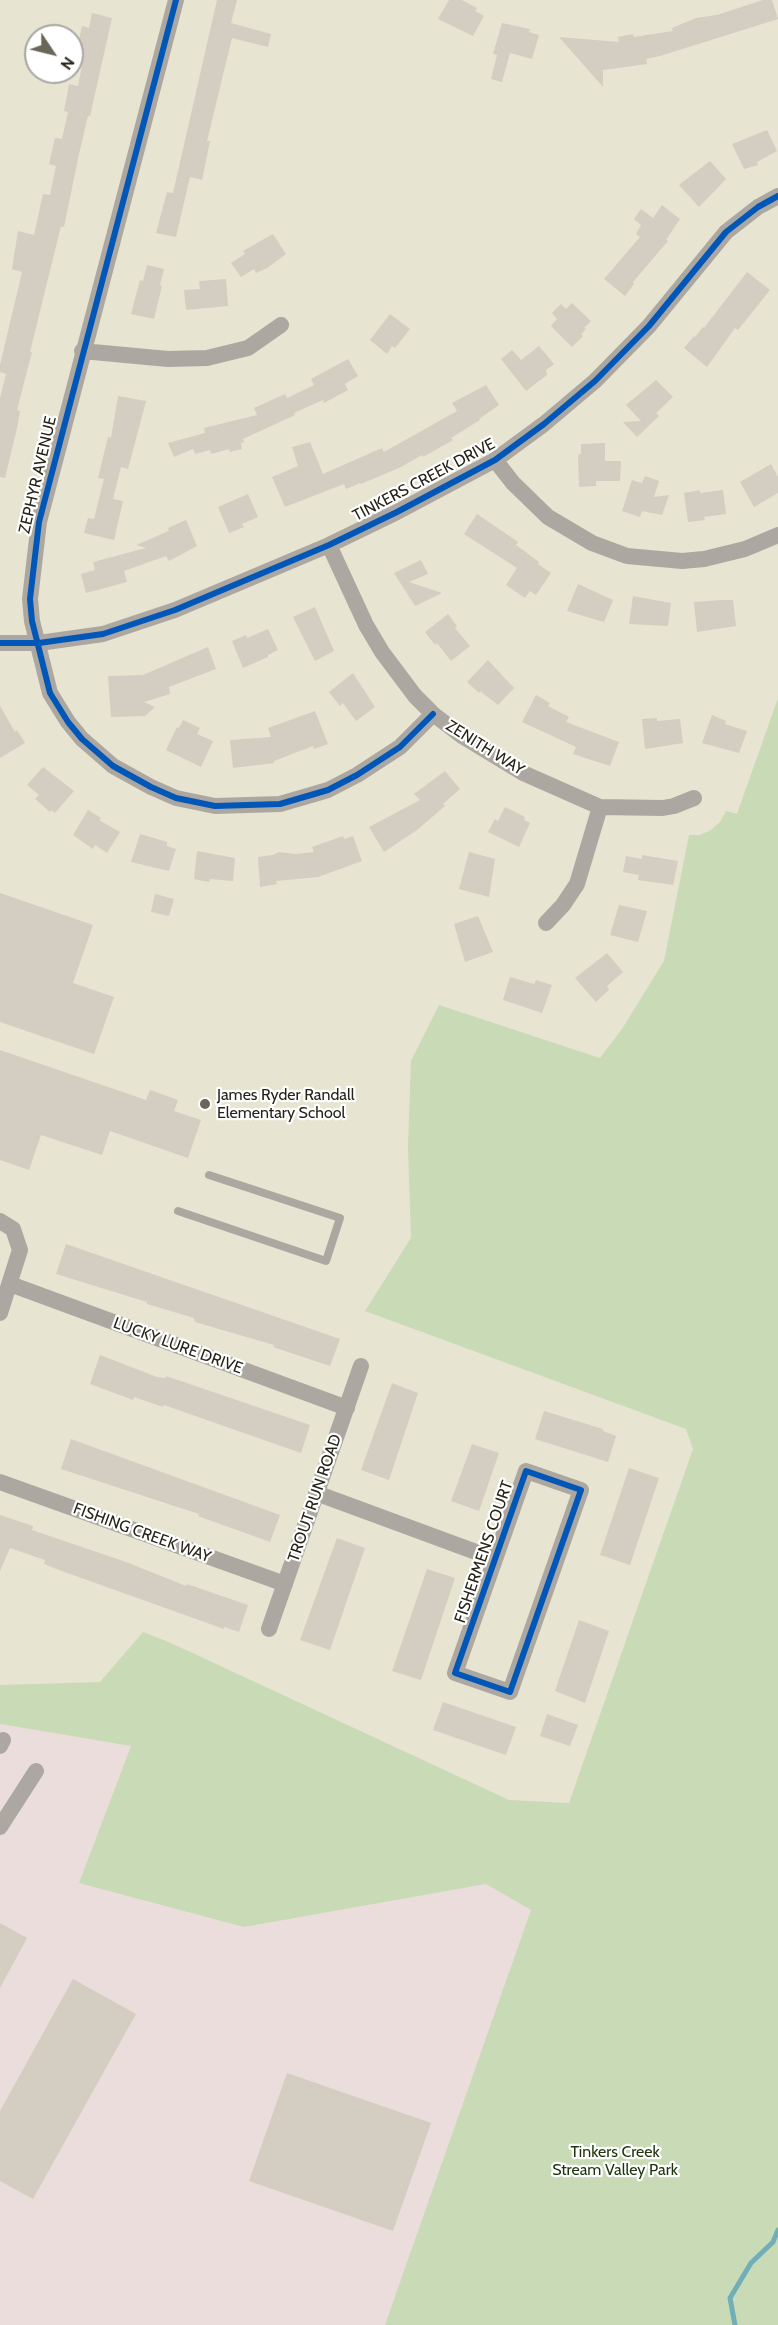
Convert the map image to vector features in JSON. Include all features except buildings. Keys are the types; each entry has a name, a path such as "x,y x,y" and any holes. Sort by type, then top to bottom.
{"street":[{"name":"ZEPHYR AVENUE","path":"176,0 82,351 35,544 30,599 32,621 50,693 63,715 82,739 113,766 176,798 196,804 215,806 260,806 296,800 328,790 357,775 400,747 434,714"},
{"name":"TINKERS CREEK DRIVE","path":"0,643 39,643 103,634 145,621 329,545 495,460 536,430 595,381 649,326 726,232 758,207 778,196"},
{"path":"82,351 168,359 207,358 248,348 281,325"},
{"path":"495,460 513,483 548,517 592,543 627,556 682,561 704,559 745,549 778,535"},
{"name":"ZENITH WAY","path":"329,545 356,605 382,652 415,696 434,714 480,748 523,773 600,807 663,808 694,798"},
{"path":"546,923 563,905 577,884 600,807"},
{"path":"0,1221 13,1229 20,1250 0,1313"},
{"name":"LUCKY LURE DRIVE","path":"10,1284 346,1408"},
{"name":"TROUT RUN ROAD","path":"269,1629 361,1366"},
{"name":"FISHERMENS COURT","path":"526,1471 581,1490 510,1692 455,1673 495,1559 526,1471"},
{"name":"FISHING CREEK WAY","path":"0,1482 285,1584"},
{"path":"316,1493 495,1559"},
{"path":"0,1827 36,1771"}],"lane":[{"path":"178,1211 326,1261 340,1218 209,1175"}],"shaded area":[{"path":"0,1724 131,1746 79,1883 244,1927 487,1884 605,1953 447,2325 0,2325"}],"green space":[{"name":"Tinkers Creek Stream Valley Park","path":"778,698 778,2325 385,2325 531,1910 486,1884 244,1927 79,1883 131,1746 0,1724 0,1685 100,1682 143,1632 509,1800 569,1803 693,1449 686,1429 365,1311 411,1238 408,1147 411,1061 439,1005 600,1058 622,1029 664,961 689,835 700,835 711,830 720,822 726,811 737,814"}],"waterway":[{"path":"735,2325 730,2298 751,2263 773,2242 778,2230"}],"cycle path":[{"path":"176,0 39,522 30,599 32,621 50,693 82,739 113,766 176,798 215,806 280,804 328,790 357,775 400,747 433,714"},
{"path":"0,643 39,643 103,634 175,610 329,545 495,460 544,424 595,381 649,326 726,232 758,207 778,196"},
{"path":"526,1471 581,1490 510,1692 455,1673 526,1471"}],"place":[{"name":"James Ryder Randall Elementary School","path":"205,1104"}]}
